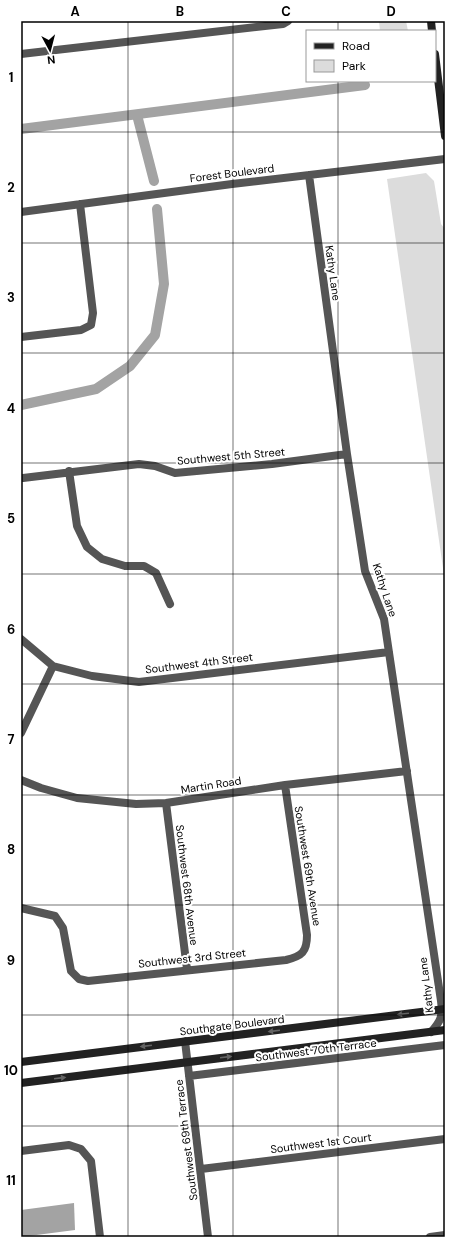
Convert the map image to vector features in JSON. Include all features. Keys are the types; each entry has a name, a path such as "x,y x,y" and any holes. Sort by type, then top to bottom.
{"main road":[{"path":"436,62 445,136"},
{"name":"Southgate Boulevard","path":"21,1062 185,1041 444,1011"},
{"path":"21,1082 445,1030"}],"street":[{"path":"21,54 283,24 288,21"},
{"name":"Forest Boulevard","path":"21,212 445,159"},
{"name":"Kathy Lane","path":"309,175 347,454 365,570 384,619 444,1011 438,1024 431,1032"},
{"path":"21,337 81,330 92,325 93,313 80,204"},
{"name":"Southwest 5th Street","path":"22,478 139,464 155,466 175,473 272,464 347,454"},
{"path":"69,472 77,526 87,548 102,559 125,566 144,566 156,573 170,604"},
{"name":"Southwest 4th Street","path":"21,639 53,666 92,676 139,682 389,652"},
{"path":"21,733 53,666"},
{"name":"Martin Road","path":"21,780 41,788 77,798 136,804 166,803 285,785 407,771"},
{"name":"Southwest 69th Avenue","path":"285,785 308,935 308,942 305,950"},
{"name":"Southwest 68th Avenue","path":"166,803 187,970"},
{"name":"Southwest 3rd Street","path":"21,908 55,916 63,928 71,971 79,979 88,980 286,960 297,957 305,950"},
{"name":"Southwest 69th Terrace","path":"185,1041 208,1237"},
{"name":"Southwest 70th Terrace","path":"189,1076 445,1045"},
{"name":"Southwest 1st Court","path":"201,1168 445,1139"},
{"path":"21,1151 69,1145 81,1149 91,1161 100,1237"},
{"path":"430,1237 445,1235"}],"green space":[{"path":"379,21 406,21 408,30 380,30"},
{"path":"426,173 434,181 441,224 445,229 445,582 387,179"}],"shaded area":[{"path":"74,1203 75,1230 21,1237 21,1210"}],"waterway":[{"path":"21,129 365,85"},
{"path":"137,115 154,181"},
{"path":"21,405 96,389 130,366 155,335 164,284 157,209"}]}
